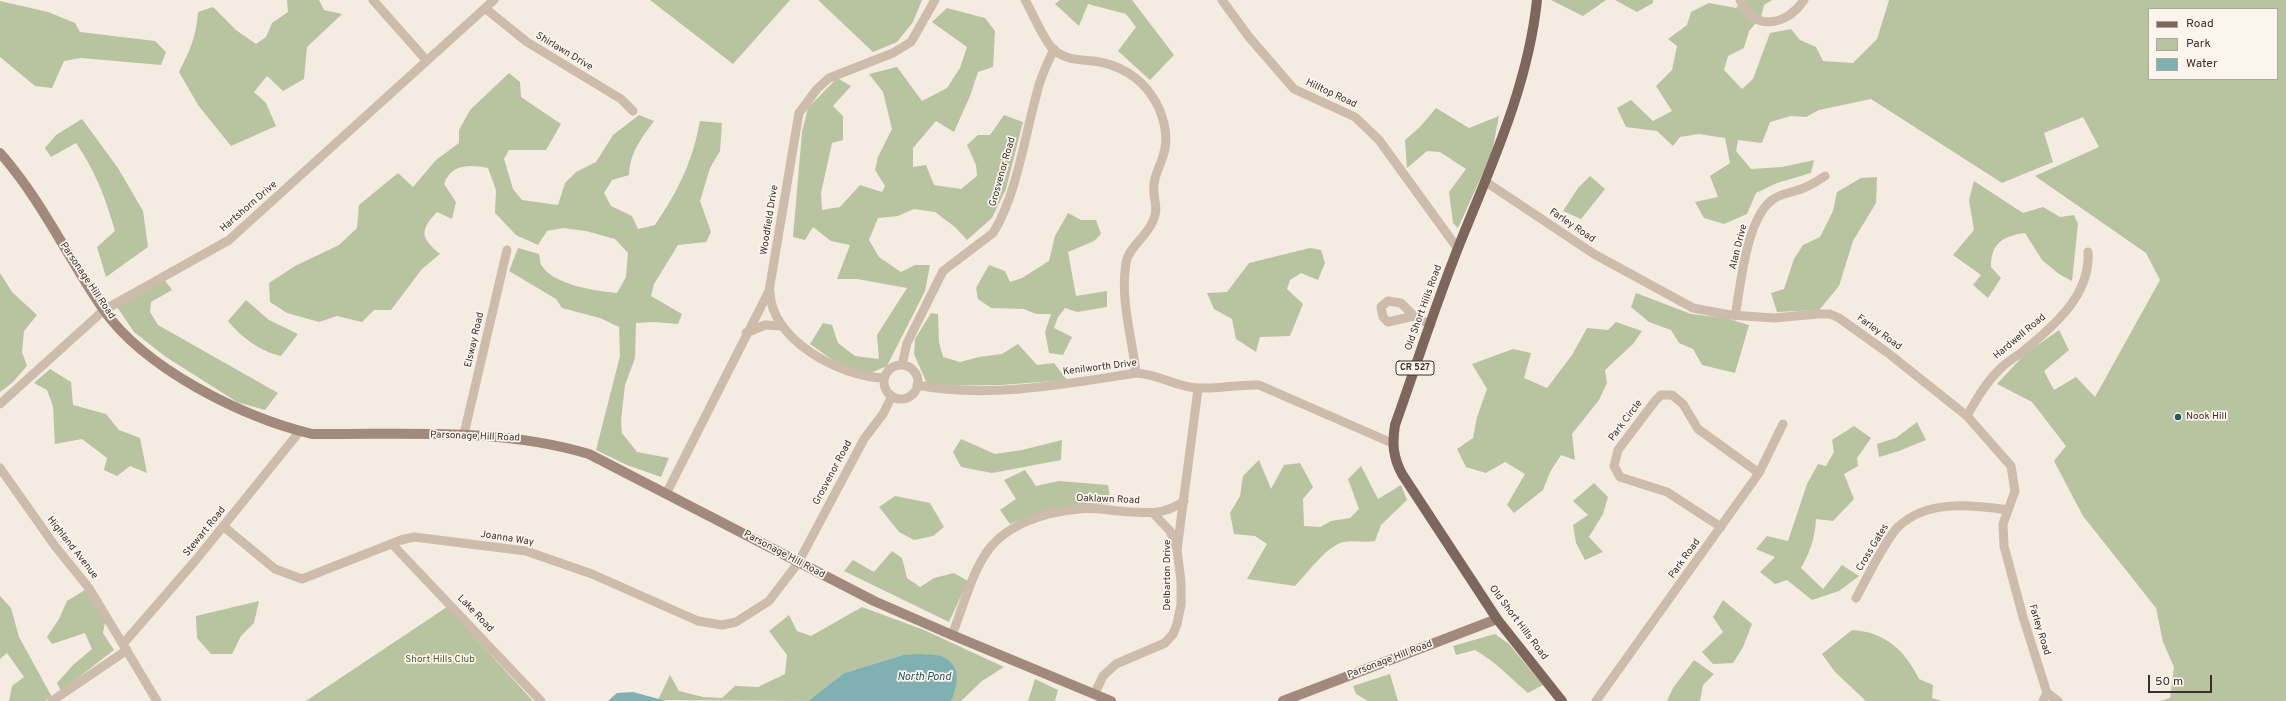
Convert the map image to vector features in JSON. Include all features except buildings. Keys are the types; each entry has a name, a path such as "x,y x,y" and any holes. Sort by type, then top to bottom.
{"main road":[{"name":"Old Short Hills Road","path":"1537,0 1531,45 1523,74 1486,182 1458,248 1395,425 1392,443 1395,461 1402,474 1497,619 1562,701"}],"street":[{"path":"373,0 427,61"},
{"name":"Hartshorn Drive","path":"0,404 104,310 229,240 486,9 494,0"},
{"name":"Woodfield Drive","path":"667,492 770,287 799,113 807,100 829,78 893,54 911,42 936,0"},
{"path":"1025,0 1054,49 1074,60 1111,65 1133,77 1153,98 1164,125 1166,146 1155,176 1153,187 1157,206 1156,214 1143,238 1126,260 1124,280 1125,302 1136,373"},
{"name":"Hilltop Road","path":"1222,0 1249,38 1294,89 1355,117 1379,140 1458,248"},
{"path":"1740,0 1750,16 1755,20 1766,21 1788,18 1795,13 1804,0"},
{"name":"Shirlawn Drive","path":"486,9 527,42 621,99 632,111"},
{"name":"Grosvenor Road","path":"902,365 907,343 943,271 993,233 998,226 1011,193 1038,87 1054,49"},
{"name":"Parsonage Hill Road","path":"0,153 40,209 104,310 140,350 172,373 235,406 283,427 312,434 464,434 498,436 557,444 589,454 667,492 798,563 874,601 1112,701"},
{"name":"Alan Drive","path":"1735,316 1752,231 1762,211 1772,200 1784,192 1806,187 1825,176"},
{"name":"Farley Road","path":"1486,182 1594,254 1659,291 1693,308 1735,316 1774,318 1830,314 1839,318 1888,353 1967,416 2011,466 2014,491 2003,524 2004,546 2023,617 2048,692"},
{"name":"Elsway Road","path":"464,434 507,250"},
{"name":"Hardwell Road","path":"1967,416 1985,385 1999,369 2044,334 2064,313 2080,291 2089,265 2088,252"},
{"path":"770,287 773,312 781,326 808,350 824,360 859,374 884,378"},
{"path":"1414,316 1431,325"},
{"path":"746,334 765,325 781,326"},
{"path":"902,365 914,372 917,385 913,393 908,397 901,398 892,396 886,388 884,378 889,369 902,365"},
{"name":"Kenilworth Drive","path":"917,385 947,390 1016,389 1136,373 1152,375 1198,388 1241,384 1258,385 1392,443"},
{"name":"Delbarton Drive","path":"1095,693 1103,676 1116,664 1157,648 1173,634 1181,605 1181,581 1177,550 1198,388"},
{"name":"Park Circle","path":"1721,527 1667,492 1620,477 1614,466 1618,450 1655,400 1661,395 1672,395 1683,404 1698,429 1759,473"},
{"name":"Grosvenor Road","path":"798,563 864,439 883,414 892,396"},
{"name":"Park Road","path":"1596,701 1759,473 1784,424"},
{"name":"Stewart Road","path":"52,701 125,647 300,431"},
{"name":"Highland Avenue","path":"0,468 55,546 89,588 157,701"},
{"name":"Oaklawn Road","path":"952,635 980,564 990,549 1003,535 1018,526 1056,513 1079,508 1154,514 1170,510 1184,501"},
{"name":"Cross Gates","path":"1856,598 1897,528 1909,518 1936,508 1969,505 2008,510"},
{"path":"1154,514 1170,531 1177,550"},
{"name":"Joanna Way","path":"223,526 275,569 302,578 414,537 526,551 592,574 698,621 722,625 736,622 769,600 798,563"},
{"name":"Lake Road","path":"392,544 541,701"},
{"name":"Parsonage Hill Road","path":"1283,701 1497,619"},
{"path":"2043,701 2048,692 2058,701"}],"green space":[{"path":"287,0 319,0 324,10 342,14 307,47 304,79 283,91 267,76 254,92 266,103 276,126 231,146 198,105 179,72 192,44 198,12 213,7 236,30 256,44 266,37 272,23 288,12"},
{"path":"650,0 790,0 733,64"},
{"path":"818,0 922,0 913,22 897,42 873,52"},
{"path":"1060,0 1132,0 1174,55 1150,80 1118,51 1136,27 1126,14 1088,4 1079,26 1055,4"},
{"path":"1551,0 1606,0 1583,16"},
{"path":"1615,0 1653,0 1653,3 1637,12"},
{"path":"1744,0 1772,0 1764,5 1761,17 1749,31 1744,48 1728,56 1724,70 1742,89 1753,79 1770,33 1791,29 1800,40 1816,47 1823,61 1853,63 1877,39 1889,0 2286,0 2286,701 2160,701 2170,698 2174,667 2163,642 2156,608 2083,516 2054,461 2066,446 2032,402 1997,384 2025,354 2059,330 2069,350 2044,371 2054,390 2076,377 2095,397 2160,280 2146,253 2035,176 2099,147 2083,117 2044,133 2053,162 2002,183 1871,99 1819,110 1806,117 1791,116 1770,122 1762,143 1738,140 1736,151 1751,169 1782,167 1814,160 1811,173 1777,183 1756,193 1747,214 1724,224 1704,218 1695,202 1718,197 1710,176 1730,163 1725,138 1699,134 1680,137 1673,146 1657,131 1626,127 1617,108 1631,100 1653,121 1672,111 1656,86 1672,70 1677,46 1668,39 1687,25 1691,12 1709,3 1736,8"},
{"path":"0,1 48,12 75,23 80,32 155,41 166,52 161,65 81,58 64,61 52,88 35,86 0,57"},
{"path":"947,8 985,18 995,31 993,67 978,72 970,96 954,132 936,121 913,148 913,167 926,165 934,185 961,189 977,176 976,165 967,145 978,135 990,135 1004,115 1023,122 1006,189 992,218 967,240 955,227 935,212 914,209 898,216 878,218 869,240 879,257 901,272 915,265 930,265 925,291 887,366 868,374 834,361 810,344 823,323 832,325 838,343 855,356 879,359 877,335 907,288 857,279 837,279 850,245 831,241 813,227 805,240 793,237 802,132 808,108 837,78 851,86 833,106 843,116 843,140 832,143 821,193 822,210 840,207 860,185 882,192 885,186 875,170 878,157 892,129 883,92 869,74 897,67 922,101 947,88 960,68 967,47 932,22"},
{"path":"509,73 520,82 521,97 561,124 546,150 509,150 504,159 513,189 522,200 558,205 565,183 576,172 596,162 613,135 639,115 654,121 637,146 632,159 629,175 612,180 604,193 611,206 632,216 638,229 655,225 678,187 689,163 700,121 722,123 720,151 710,168 700,201 711,232 706,242 678,245 654,284 651,296 682,314 678,324 654,322 636,323 635,358 625,385 621,420 622,433 637,452 669,458 661,477 627,465 596,450 620,356 619,327 600,318 562,308 556,299 509,271 518,248 539,254 541,265 548,273 556,278 587,289 617,293 626,277 628,253 615,239 586,231 563,228 547,231 538,245 516,235 495,213 496,190 488,168 474,166 462,167 451,172 447,177 444,184 456,202 452,219 437,212 427,224 425,229 426,239 440,254 422,269 391,310 374,310 362,322 337,316 319,322 287,313 270,302 269,283 295,266 339,245 357,228 359,205 398,173 413,187 436,160 459,143 459,130 470,110"},
{"path":"1436,108 1469,128 1499,116 1492,153 1458,228 1453,223 1449,192 1466,169 1440,152 1427,151 1407,168 1405,140 1420,127"},
{"path":"82,119 118,168 143,211 148,247 106,277 97,247 115,231 104,196 94,174 76,143 51,157 45,148 56,135"},
{"path":"1590,176 1605,189 1581,219 1563,211 1578,188"},
{"path":"1877,177 1876,203 1853,241 1839,286 1819,310 1777,312 1771,293 1784,289 1794,259 1803,245 1820,237 1833,211 1837,192 1861,178"},
{"path":"1974,181 2023,213 2043,207 2060,217 2074,215 2078,224 2072,281 2059,274 2042,260 2025,233 2010,236 1996,246 1993,252 1991,267 2001,278 1988,298 1973,285 1981,275 1953,255 1974,230 1969,200"},
{"path":"1068,213 1081,220 1096,220 1101,234 1094,241 1068,252 1076,296 1107,291 1107,307 1077,312 1065,308 1058,317 1054,328 1072,337 1063,355 1049,353 1045,332 1051,314 1036,314 1024,309 991,308 978,299 976,288 989,265 1005,271 1010,282 1022,278 1049,261 1055,236"},
{"path":"1310,248 1321,250 1325,263 1318,280 1301,273 1290,280 1287,289 1303,304 1290,336 1260,337 1256,352 1236,339 1232,319 1214,309 1207,293 1227,292 1249,263"},
{"path":"0,273 12,292 37,315 24,331 22,352 27,366 12,383 0,392"},
{"path":"164,279 172,290 151,302 150,312 158,325 278,393 265,410 237,402 166,357 134,332 117,307"},
{"path":"1636,293 1691,314 1725,318 1749,325 1735,373 1702,365 1693,349 1679,343 1671,330 1649,322 1631,307"},
{"path":"246,300 269,320 298,334 281,356 266,351 252,343 239,333 228,321"},
{"path":"931,313 938,314 939,342 943,357 960,362 979,357 1002,354 1018,344 1037,365 1054,363 1067,380 1001,385 928,386 914,354 915,339"},
{"path":"1616,322 1642,331 1633,344 1605,370 1607,383 1599,400 1572,434 1575,460 1561,455 1550,472 1543,490 1514,513 1507,505 1525,474 1505,462 1486,473 1466,467 1457,449 1473,438 1477,417 1487,389 1472,364 1513,349 1531,353 1524,378 1547,388 1572,355 1587,328 1608,330"},
{"path":"50,369 71,382 73,405 106,414 119,430 140,438 147,473 130,466 117,476 104,470 107,458 82,439 55,444 53,406 47,390 34,383"},
{"path":"1917,422 1926,440 1879,457 1877,444 1896,438"},
{"path":"1854,426 1871,438 1857,458 1858,466 1844,474 1854,499 1833,521 1816,519 1812,545 1801,568 1823,589 1842,565 1859,576 1839,591 1812,600 1787,580 1775,584 1760,572 1775,557 1756,549 1767,536 1788,541 1807,484 1818,464 1826,466 1834,452 1832,440"},
{"path":"961,439 995,454 1022,450 1062,440 1061,460 992,473 961,467 953,452"},
{"path":"1259,460 1271,489 1284,465 1300,463 1313,487 1303,499 1304,526 1320,527 1331,521 1350,518 1359,509 1348,479 1361,466 1378,499 1401,485 1407,500 1381,525 1375,541 1348,541 1338,544 1324,554 1295,586 1247,579 1267,544 1255,536 1234,534 1230,513 1240,496 1243,476"},
{"path":"1025,470 1036,486 1059,481 1108,485 1111,504 1084,505 1047,511 1010,524 1000,510 1016,499 1004,480"},
{"path":"1594,483 1608,497 1603,514 1589,537 1603,552 1585,560 1576,543 1573,525 1588,515 1573,501"},
{"path":"895,496 930,503 944,527 933,536 914,540 899,532 879,507"},
{"path":"892,551 902,558 907,578 920,587 934,578 954,573 968,581 949,622 844,571 853,560 874,572"},
{"path":"85,590 106,618 103,633 114,650 61,691 57,683 73,665 92,649 85,633 52,644 47,637 59,619 67,601"},
{"path":"0,596 11,608 19,637 52,697 45,701 9,701 12,686 24,677 7,653 0,659"},
{"path":"1723,600 1752,624 1743,647 1733,663 1713,664 1702,652 1723,632 1713,617"},
{"path":"259,601 254,623 241,636 232,654 211,654 197,638 196,616"},
{"name":"Short Hills Club","path":"447,607 533,701 306,701"},
{"path":"862,607 924,630 1004,667 982,681 961,701 951,701 952,699 903,655 844,673 808,701 658,700 670,675 679,691 703,697 722,698 735,686 758,687 785,674 787,655 769,631 789,615 797,631 811,636"},
{"path":"1852,630 1874,634 1893,644 1907,659 1919,679 1933,685 1932,698 1942,701 1866,701 1835,672 1822,654"},
{"path":"1495,634 1509,644 1543,685 1528,693 1496,664 1475,650 1456,655 1453,646"},
{"path":"1694,660 1714,674 1703,685 1700,701 1667,701 1673,688"},
{"path":"1390,674 1398,701 1368,701 1356,694 1353,686"},
{"path":"1035,679 1058,690 1055,701 1028,701"}],"water":[{"name":"North Pond","path":"920,654 941,656 953,665 956,671 957,682 951,701 808,701 844,673 903,655"},
{"path":"633,692 666,701 608,701 617,693"}],"place":[{"name":"Nook Hill","path":"2178,417"}]}
